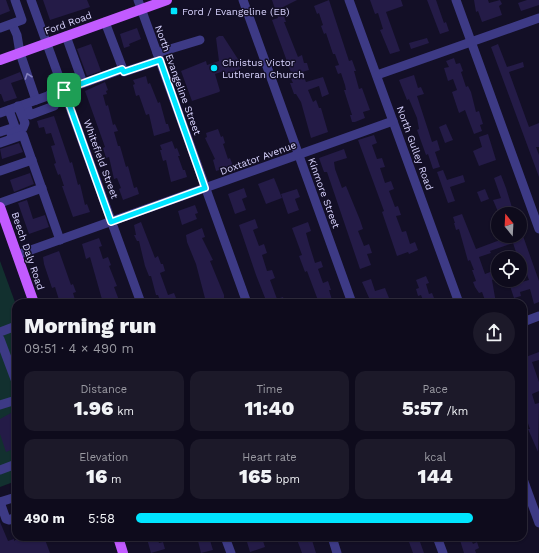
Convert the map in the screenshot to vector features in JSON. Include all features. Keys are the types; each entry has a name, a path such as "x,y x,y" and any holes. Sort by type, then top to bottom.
{"main road":[{"name":"Ford Road","path":"0,60 105,22 140,5 167,0"},
{"name":"Beech Daly Road","path":"1,213 33,299"},
{"path":"120,541 124,553"}],"street":[{"path":"0,28 22,20 15,0"},
{"name":"Whitefield Street","path":"31,0 140,299"},
{"name":"Kinmore Street","path":"243,0 351,299"},
{"name":"North Gulley Road","path":"349,0 458,299"},
{"path":"456,0 539,229"},
{"name":"North Evangeline Street","path":"140,5 246,299"},
{"path":"377,76 539,18"},
{"path":"105,22 124,72 200,40"},
{"path":"12,24 36,100"},
{"path":"66,36 83,83"},
{"path":"0,132 15,127 4,111 122,69"},
{"path":"22,105 30,115 54,106 50,94"},
{"path":"0,138 23,128 25,123 22,105"},
{"name":"Doxtator Avenue","path":"17,255 393,121"},
{"path":"0,143 23,135 60,240"},
{"path":"0,171 32,160"},
{"path":"0,203 42,188"},
{"path":"527,320 539,316"},
{"path":"0,332 12,328"},
{"path":"0,339 4,362 12,375"},
{"path":"0,405 12,401"},
{"path":"0,470 12,466"},
{"path":"527,490 539,523"},
{"path":"12,498 0,502 6,519 12,519"},
{"path":"226,541 231,553"},
{"path":"334,541 338,553"},
{"path":"438,541 443,553"}],"green space":[{"path":"0,261 14,299 12,299 12,482 0,487"}],"building":[{"path":"0,0 6,0 10,11 0,15"},
{"path":"43,0 87,0 90,7 50,20"},
{"path":"272,0 297,0 281,8 286,22 284,22 298,57 302,55 304,63 307,63 309,70 302,72 306,82 323,77 329,94 322,97 319,86 308,90 313,102 316,100 319,108 321,108 328,132 311,138 301,102 296,94 294,94 290,83 293,83 291,79 293,78 272,20 278,18"},
{"path":"329,0 349,61 352,60 356,71 354,71 359,89 362,88 370,110 363,112 365,118 355,122 352,122 350,115 352,115 344,90 346,90 341,73 338,74 335,66 339,65 335,54 333,54 326,33 324,34 319,13 317,14 314,6"},
{"path":"370,0 401,0 403,6 386,12 400,51 390,54 380,30 383,29 378,13 375,14"},
{"path":"427,0 436,0 444,23 446,22 449,31 440,34"},
{"path":"474,0 488,0 489,3 500,0 502,4 499,6 502,15 482,22 478,11 476,12"},
{"path":"527,0 539,0 539,5 521,11 518,3"},
{"path":"137,28 141,39 124,48 120,34"},
{"name":"Christus Victor Lutheran Church","path":"223,36 243,67 229,75 221,72 215,74 220,91 192,101 181,71 206,61 207,65 219,61 216,38"},
{"path":"427,38 429,43 411,49 409,43"},
{"path":"91,44 101,71 87,76 77,49"},
{"path":"498,44 507,67 523,62 524,67 509,72 529,127 539,123 539,147 536,147 539,155 539,177 491,47"},
{"path":"454,58 456,64 460,63 463,71 461,72 466,87 468,86 471,92 476,112 479,111 483,124 480,125 482,131 474,134 465,110 459,113 452,92 457,90 453,79 448,81 444,68 449,67 446,61"},
{"path":"20,72 23,79 11,83 17,98 4,102 0,94 0,80"},
{"path":"414,75 418,88 421,87 424,94 417,96 432,142 437,140 440,150 435,152 440,167 433,169 417,130 419,129 417,118 409,99 407,100 399,80"},
{"path":"146,76 148,84 150,83 158,103 160,102 166,124 168,124 170,131 154,136 149,114 146,115 139,95 136,96 133,85 135,84 133,80"},
{"path":"105,82 108,90 106,91 107,94 103,95 106,106 108,105 113,125 115,124 118,131 114,132 118,146 120,146 126,167 128,166 134,188 137,187 139,194 123,200 119,189 121,188 117,178 114,179 109,157 106,158 103,148 105,147 85,91"},
{"path":"54,116 70,163 72,162 78,185 80,184 85,205 87,204 90,212 73,217 62,186 64,186 60,174 58,175 54,164 56,163 51,146 55,145 51,133 46,134 44,127 39,128 37,121"},
{"path":"446,124 453,140 445,143 439,127"},
{"path":"218,129 221,137 223,136 225,143 223,144 228,159 230,158 233,166 216,171 213,160 215,159 205,138 207,137 206,133"},
{"path":"488,134 496,160 479,166 473,151 482,147 479,137"},
{"path":"374,135 377,143 372,145 377,159 382,158 385,167 380,168 385,183 391,181 394,189 389,191 395,207 398,206 401,215 396,216 402,232 406,231 410,244 415,242 418,250 409,254 408,252 397,256 382,212 384,211 358,140"},
{"path":"172,141 175,149 177,148 180,156 178,156 187,177 171,182 166,160 163,161 160,145"},
{"path":"19,143 23,152 2,159 0,149"},
{"path":"344,149 347,158 334,162 335,169 342,188 346,186 360,220 363,229 358,231 364,246 369,244 372,253 367,254 371,265 360,269 327,172 324,172 319,158"},
{"path":"443,170 447,180 463,175 465,182 450,187 455,201 448,203 437,172"},
{"path":"30,173 34,184 14,192 10,180"},
{"path":"501,175 512,207 496,207 493,200 501,198 494,178"},
{"path":"274,178 282,198 266,204 258,184"},
{"path":"244,188 247,197 242,199 246,210 235,214 228,194"},
{"path":"297,189 300,197 295,199 299,210 288,214 281,194"},
{"path":"485,189 489,199 481,202 477,192"},
{"path":"27,200 33,219 45,215 49,227 29,234 18,203"},
{"path":"195,205 198,213 195,214 197,219 182,225 178,211"},
{"path":"462,214 476,249 492,243 513,243 490,251 491,253 479,257 485,274 491,272 491,287 493,287 495,299 485,299 482,292 479,293 475,287 473,282 476,281 472,270 474,270 470,260 468,261 459,229 456,230 453,217"},
{"path":"255,219 258,228 253,230 259,246 264,244 267,253 262,255 267,271 272,270 275,278 270,280 277,299 265,299 239,225"},
{"path":"141,222 155,258 158,256 161,264 163,264 165,271 160,273 168,295 174,293 176,299 160,299 158,295 156,295 151,276 149,276 145,266 139,241 137,241 134,235 136,235 134,225"},
{"path":"308,222 311,231 306,233 315,263 321,261 323,267 318,269 323,283 328,281 332,299 318,299 307,271 305,272 299,256 302,255 292,228"},
{"path":"202,228 205,237 202,238 213,260 210,261 224,295 224,299 205,299 196,264 187,242 186,235"},
{"path":"99,238 102,246 99,247 103,259 108,257 111,265 109,266 117,286 114,287 118,299 102,299 90,257 86,259 82,244"},
{"path":"513,243 525,243 539,281 539,302 534,304 530,289 520,292 521,296 514,298 510,287 527,287 527,281 529,280 527,274 527,251 516,251"},
{"path":"59,251 71,285 73,284 76,292 73,293 75,299 59,299 55,287 52,288 43,257"},
{"path":"426,276 429,283 426,284 429,294 432,293 434,299 422,299 421,295 418,296 416,289 419,288 416,280"},
{"path":"371,279 375,291 385,288 389,299 370,299 362,282"},
{"path":"539,352 539,360 532,362 539,382 539,391 532,394 535,404 539,403 538,452 528,429 530,429 527,420 527,356"},
{"path":"11,413 12,450 6,452 0,434 0,419"},
{"path":"0,522 8,541 12,540 12,541 46,541 50,553 0,553"},
{"path":"148,541 158,541 159,543 163,542 165,549 151,553"},
{"path":"198,541 210,541 213,550 201,553"},
{"path":"263,541 265,547 250,552 248,542"},
{"path":"298,541 312,541 316,553 302,553"},
{"path":"420,541 424,553 413,553 409,542"},
{"path":"460,541 472,541 473,544 477,542 479,548 475,550 476,553 464,553"}],"place":[{"name":"Ford / Evangeline (EB)","path":"174,11"},
{"name":"Christus Victor Lutheran Church","path":"214,68"}],"route":[{"path":"160,60 205,188 111,222 64,90 122,69 124,72 160,60"}]}
